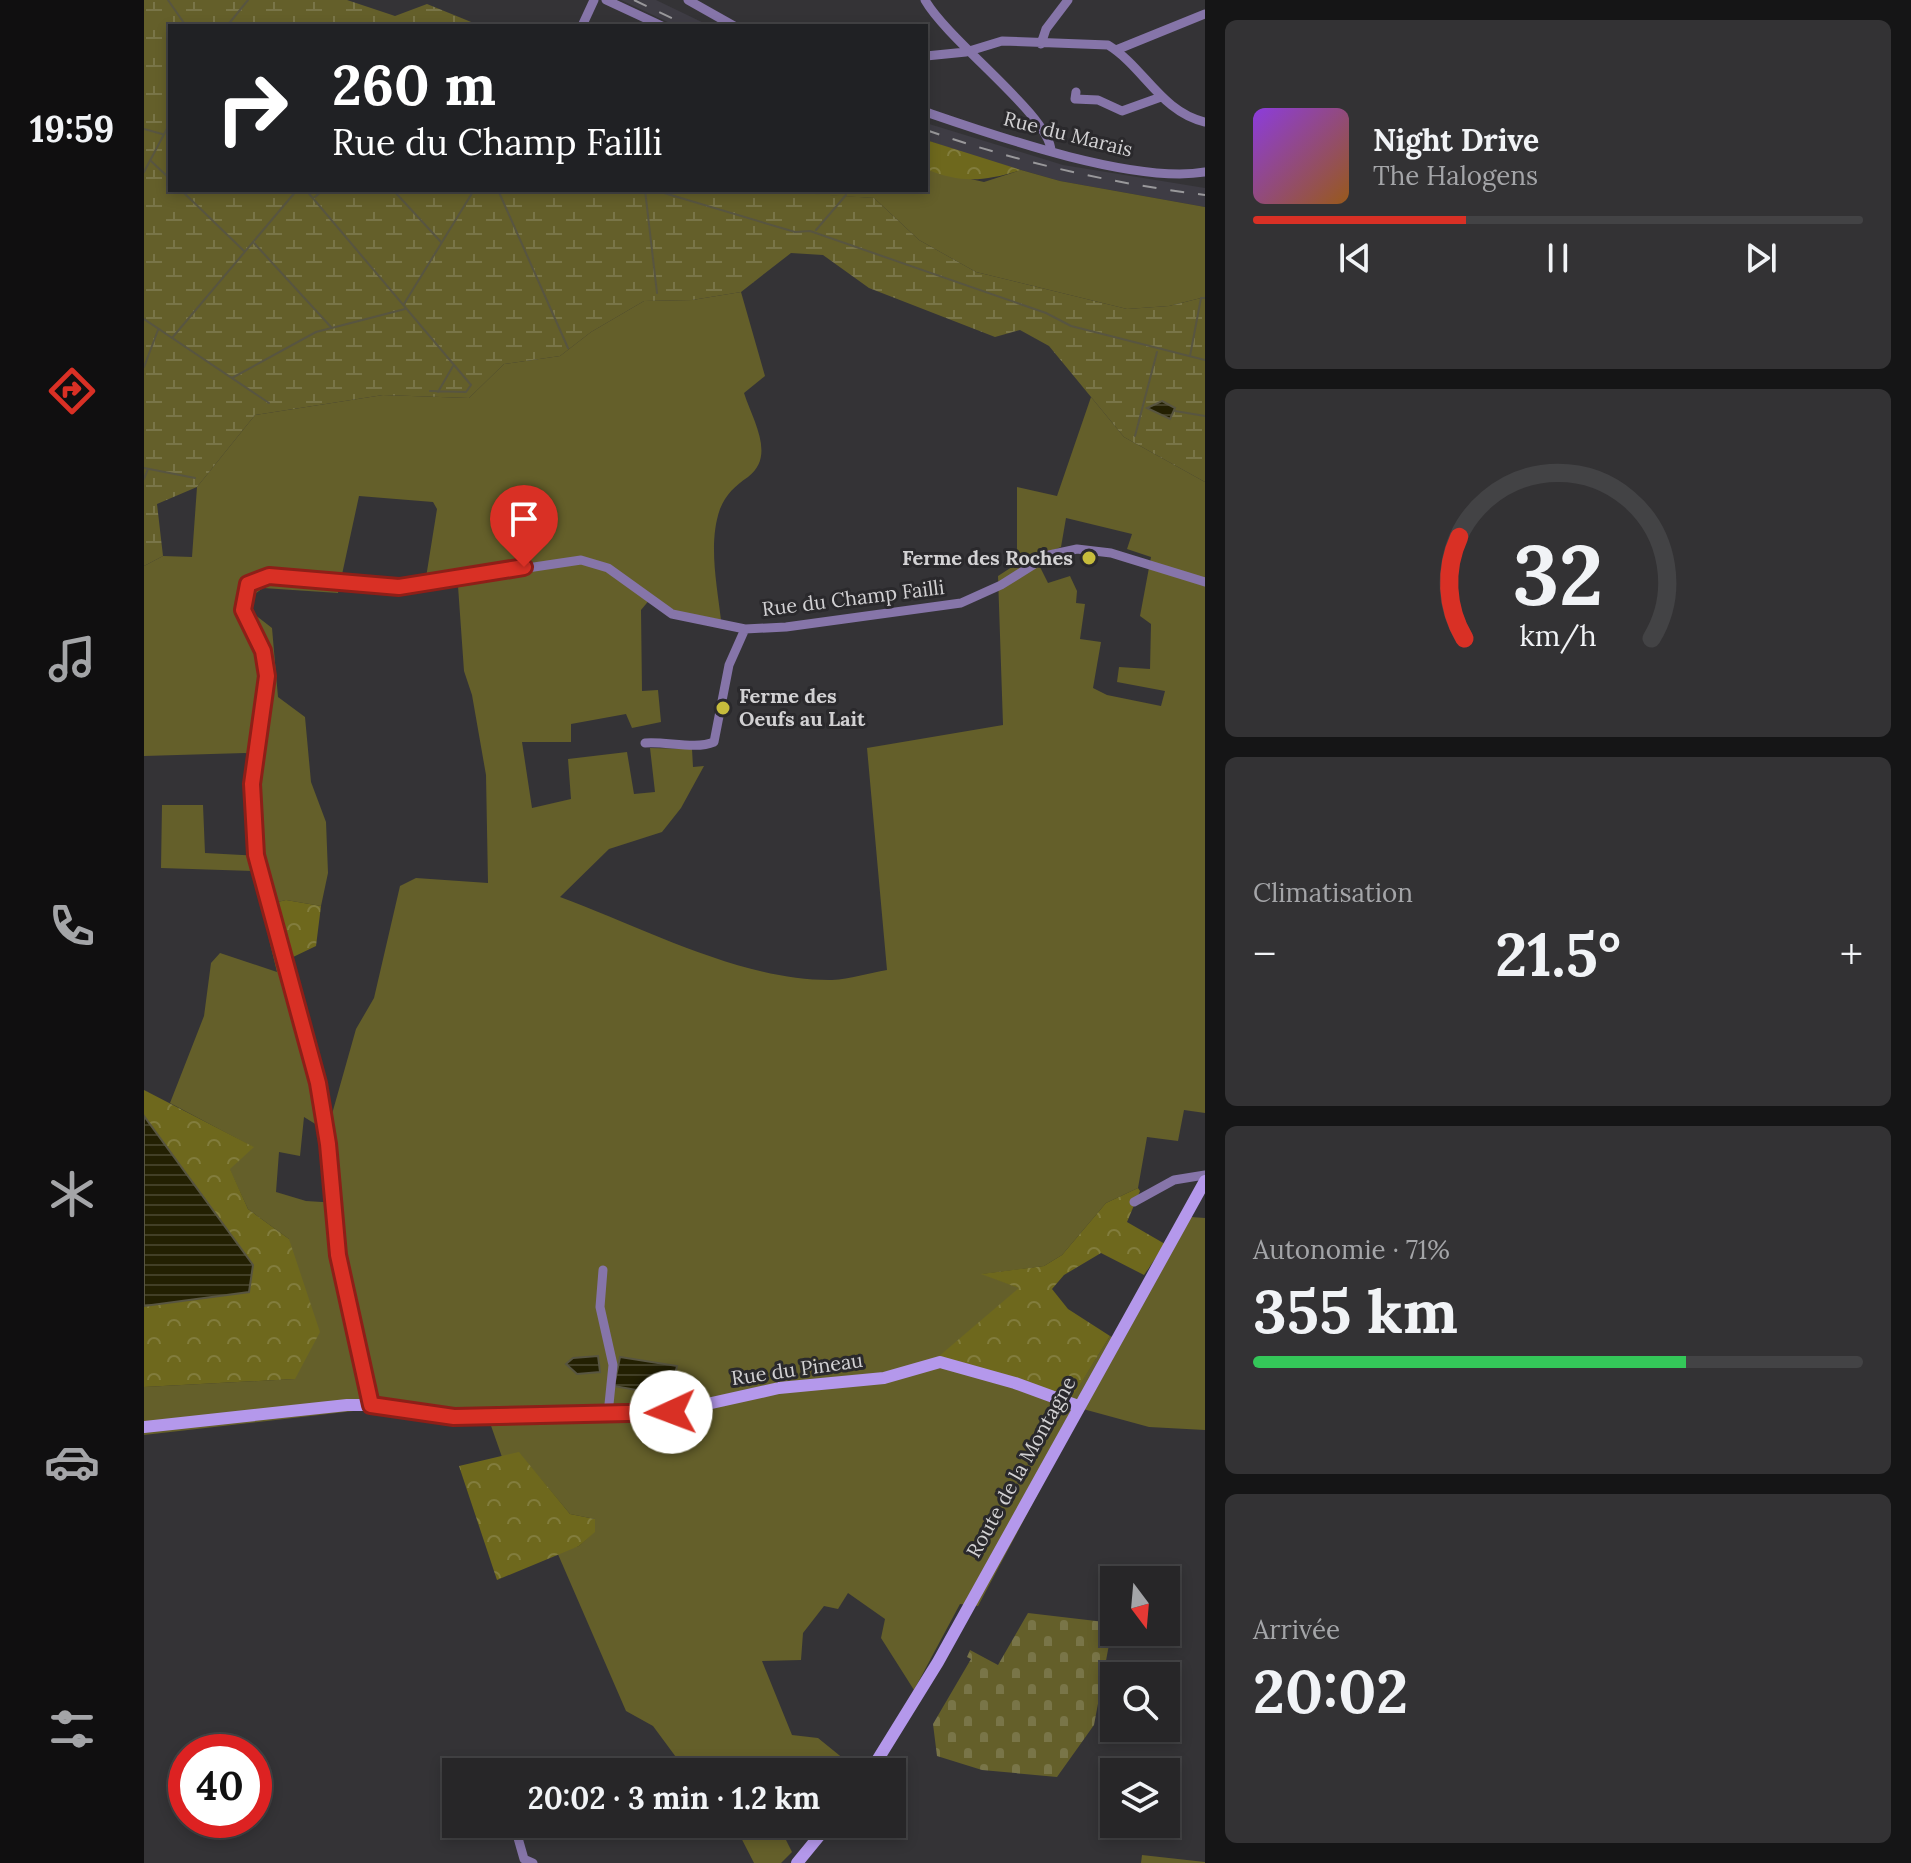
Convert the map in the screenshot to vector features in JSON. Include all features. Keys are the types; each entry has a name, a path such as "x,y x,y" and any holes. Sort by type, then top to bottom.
{"street":[{"path":"583,24 594,0"},
{"path":"606,0 658,24"},
{"path":"688,0 730,24"},
{"path":"925,0 966,52 1030,110 1044,130 1051,151"},
{"path":"1041,44 1046,29 1068,0"},
{"path":"1116,50 1205,14"},
{"path":"928,56 966,52 1002,41 1108,45 1161,97 1183,114 1205,122"},
{"path":"1076,92 1075,99 1098,100 1129,111 1161,97"},
{"name":"Rue du Marais","path":"928,113 1051,151 1148,171 1205,172"},
{"name":"Rue du Champ Failli","path":"371,1405 337,1246 328,1144 318,1083 256,855 252,784 267,676 263,651 243,610 248,584 269,576 399,587 581,560 608,568 672,614 745,629 786,627 961,603 1001,585 1049,555 1077,549 1111,553 1205,582"},
{"path":"645,743 673,741 702,745 714,742 729,665 745,629"},
{"path":"1134,1202 1174,1180 1205,1178"},
{"name":"Route de la Montagne","path":"879,1758 938,1662 1205,1178"},
{"path":"603,1270 600,1307 613,1365 608,1414"},
{"name":"Rue du Pineau","path":"144,1427 371,1405 454,1417 671,1412 779,1388 884,1378 940,1362 1015,1383 1078,1406"},
{"path":"518,1838 526,1862"},
{"path":"797,1863 818,1838"}],"shaded area":[{"path":"621,0 656,0 706,24 672,24"},
{"path":"928,124 1063,165 1205,188 1205,207 1060,181 928,141"},
{"path":"1162,401 1175,408 1170,419 1147,408"},
{"path":"144,1116 253,1265 249,1292 144,1306"},
{"path":"598,1356 600,1372 577,1374 566,1364 573,1358"},
{"path":"620,1357 677,1366 670,1396 614,1386"}],"green space":[{"path":"144,0 347,0 395,16 427,4 476,24 168,24 168,192 786,192 874,198 919,240 976,272 1127,309 1169,306 1205,297 1205,482 1124,437 1049,346 1020,330 995,337 869,288 823,255 791,253 741,292 692,300 644,301 591,332 560,356 504,364 469,398 383,395 255,415 197,487 157,504 163,556 144,566"},
{"path":"928,141 1021,170 974,179 928,170"},
{"path":"928,169 984,182 1021,170 1060,181 1205,207 1205,297 1169,306 1127,309 976,272 919,240 874,198 785,193 928,192"},
{"path":"741,292 765,376 744,393 760,438 760,459 756,469 725,499 716,522 714,564 721,620 676,611 651,598 641,610 642,691 658,690 661,722 632,728 626,714 571,724 571,742 522,742 532,808 571,799 568,759 627,752 634,794 655,792 650,748 692,749 693,767 704,766 681,808 662,832 609,849 560,897 729,962 763,972 832,980 887,970 867,748 1003,725 998,576 1021,561 1017,552 1017,487 1057,496 1091,397 1124,437 1205,482 1205,1113 1184,1110 1178,1141 1147,1137 1138,1188 1106,1203 1062,1255 1044,1266 983,1274 1020,1288 939,1357 1070,1400 1110,1336 1121,1341 1191,1217 1205,1218 1205,1430 1149,1427 1083,1409 978,1606 960,1604 914,1690 881,1638 885,1619 848,1593 838,1609 824,1606 803,1633 801,1660 762,1661 792,1735 818,1738 843,1758 677,1758 653,1726 626,1711 557,1552 579,1546 594,1532 595,1519 570,1514 519,1453 502,1457 489,1420 371,1409 144,1435 144,1387 294,1379 289,1239 248,1209 229,1168 253,1147 170,1103 204,1016 211,963 220,953 277,972 294,970 332,1114 356,1029 374,998 400,886 416,878 488,883 486,775 472,695 464,671 458,586 424,590 437,509 433,502 359,496 338,593 263,588 251,597 254,614 272,628 278,697 305,717 311,782 326,822 328,873 321,906 286,900 261,906 253,871 161,868 162,805 203,805 205,853 262,856 259,756 245,753 144,756 144,566 163,556 192,557 197,487 255,415 383,395 469,398 504,364 560,356 591,332 644,301 692,300","holes":["1066,518 1132,534 1127,549 1151,557 1140,616 1151,624 1150,669 1119,667 1117,682 1165,691 1161,706 1107,695 1093,688 1101,642 1080,639 1085,604 1076,603 1077,591 1070,576 1048,583 1035,557 1061,547","304,1117 333,1135 338,1203 306,1201 276,1192 279,1152 300,1156"]},
{"path":"286,900 321,906 316,946 291,958 294,970 277,972 261,906"},
{"path":"144,1090 254,1147 230,1169 248,1209 289,1239 320,1332 295,1379 144,1387 144,1306 248,1292 209,1204 144,1116"},
{"path":"1138,1188 1140,1191 1127,1222 1165,1244 1144,1275 1101,1253 1064,1275 1052,1289 1068,1309 1110,1336 1070,1401 938,1357 1019,1288 981,1274 1044,1266 1062,1255 1106,1203"},
{"path":"519,1452 570,1514 595,1519 595,1532 579,1546 497,1580 459,1466"},
{"path":"1028,1613 1100,1621 1100,1646 1109,1646 1106,1662 1100,1662 1100,1693 1094,1725 1057,1777 982,1770 937,1756 933,1724 971,1659 967,1657 970,1650 998,1665"},
{"path":"741,1838 785,1838 792,1852 781,1863 754,1863"},
{"path":"1142,1855 1205,1862 1205,1863 1141,1863"}],"waterway":[{"path":"168,0 185,24"},
{"path":"229,24 248,0"},
{"path":"144,172 168,127"},
{"path":"144,129 162,134"},
{"path":"151,161 168,177"},
{"path":"183,192 244,251"},
{"path":"172,338 295,192"},
{"path":"308,192 471,385 466,392 430,391"},
{"path":"315,197 321,192"},
{"path":"395,192 441,242"},
{"path":"404,304 473,192"},
{"path":"499,192 568,348"},
{"path":"645,192 657,293"},
{"path":"661,192 795,232 810,231 1046,313 1071,326 1205,360"},
{"path":"816,230 846,195"},
{"path":"254,243 331,327"},
{"path":"1190,356 1201,298 1205,298"},
{"path":"232,378 316,332 405,309"},
{"path":"144,319 269,403"},
{"path":"144,367 158,330"},
{"path":"1135,436 1157,352"},
{"path":"438,392 453,366"},
{"path":"1175,411 1205,416"},
{"path":"144,468 195,478"},
{"path":"144,479 148,469"}],"railway":[{"path":"634,0 684,24"},
{"path":"928,131 1064,170 1205,195"}],"place":[{"name":"Ferme des Roches","path":"1089,558"},
{"name":"Ferme des Oeufs au Lait","path":"723,708"}],"route":[{"path":"524,567 420,586 386,588 269,576 248,584 243,595 243,610 263,651 267,676 252,784 256,855 318,1083 325,1117 338,1255 371,1405 454,1417 671,1412"}]}
